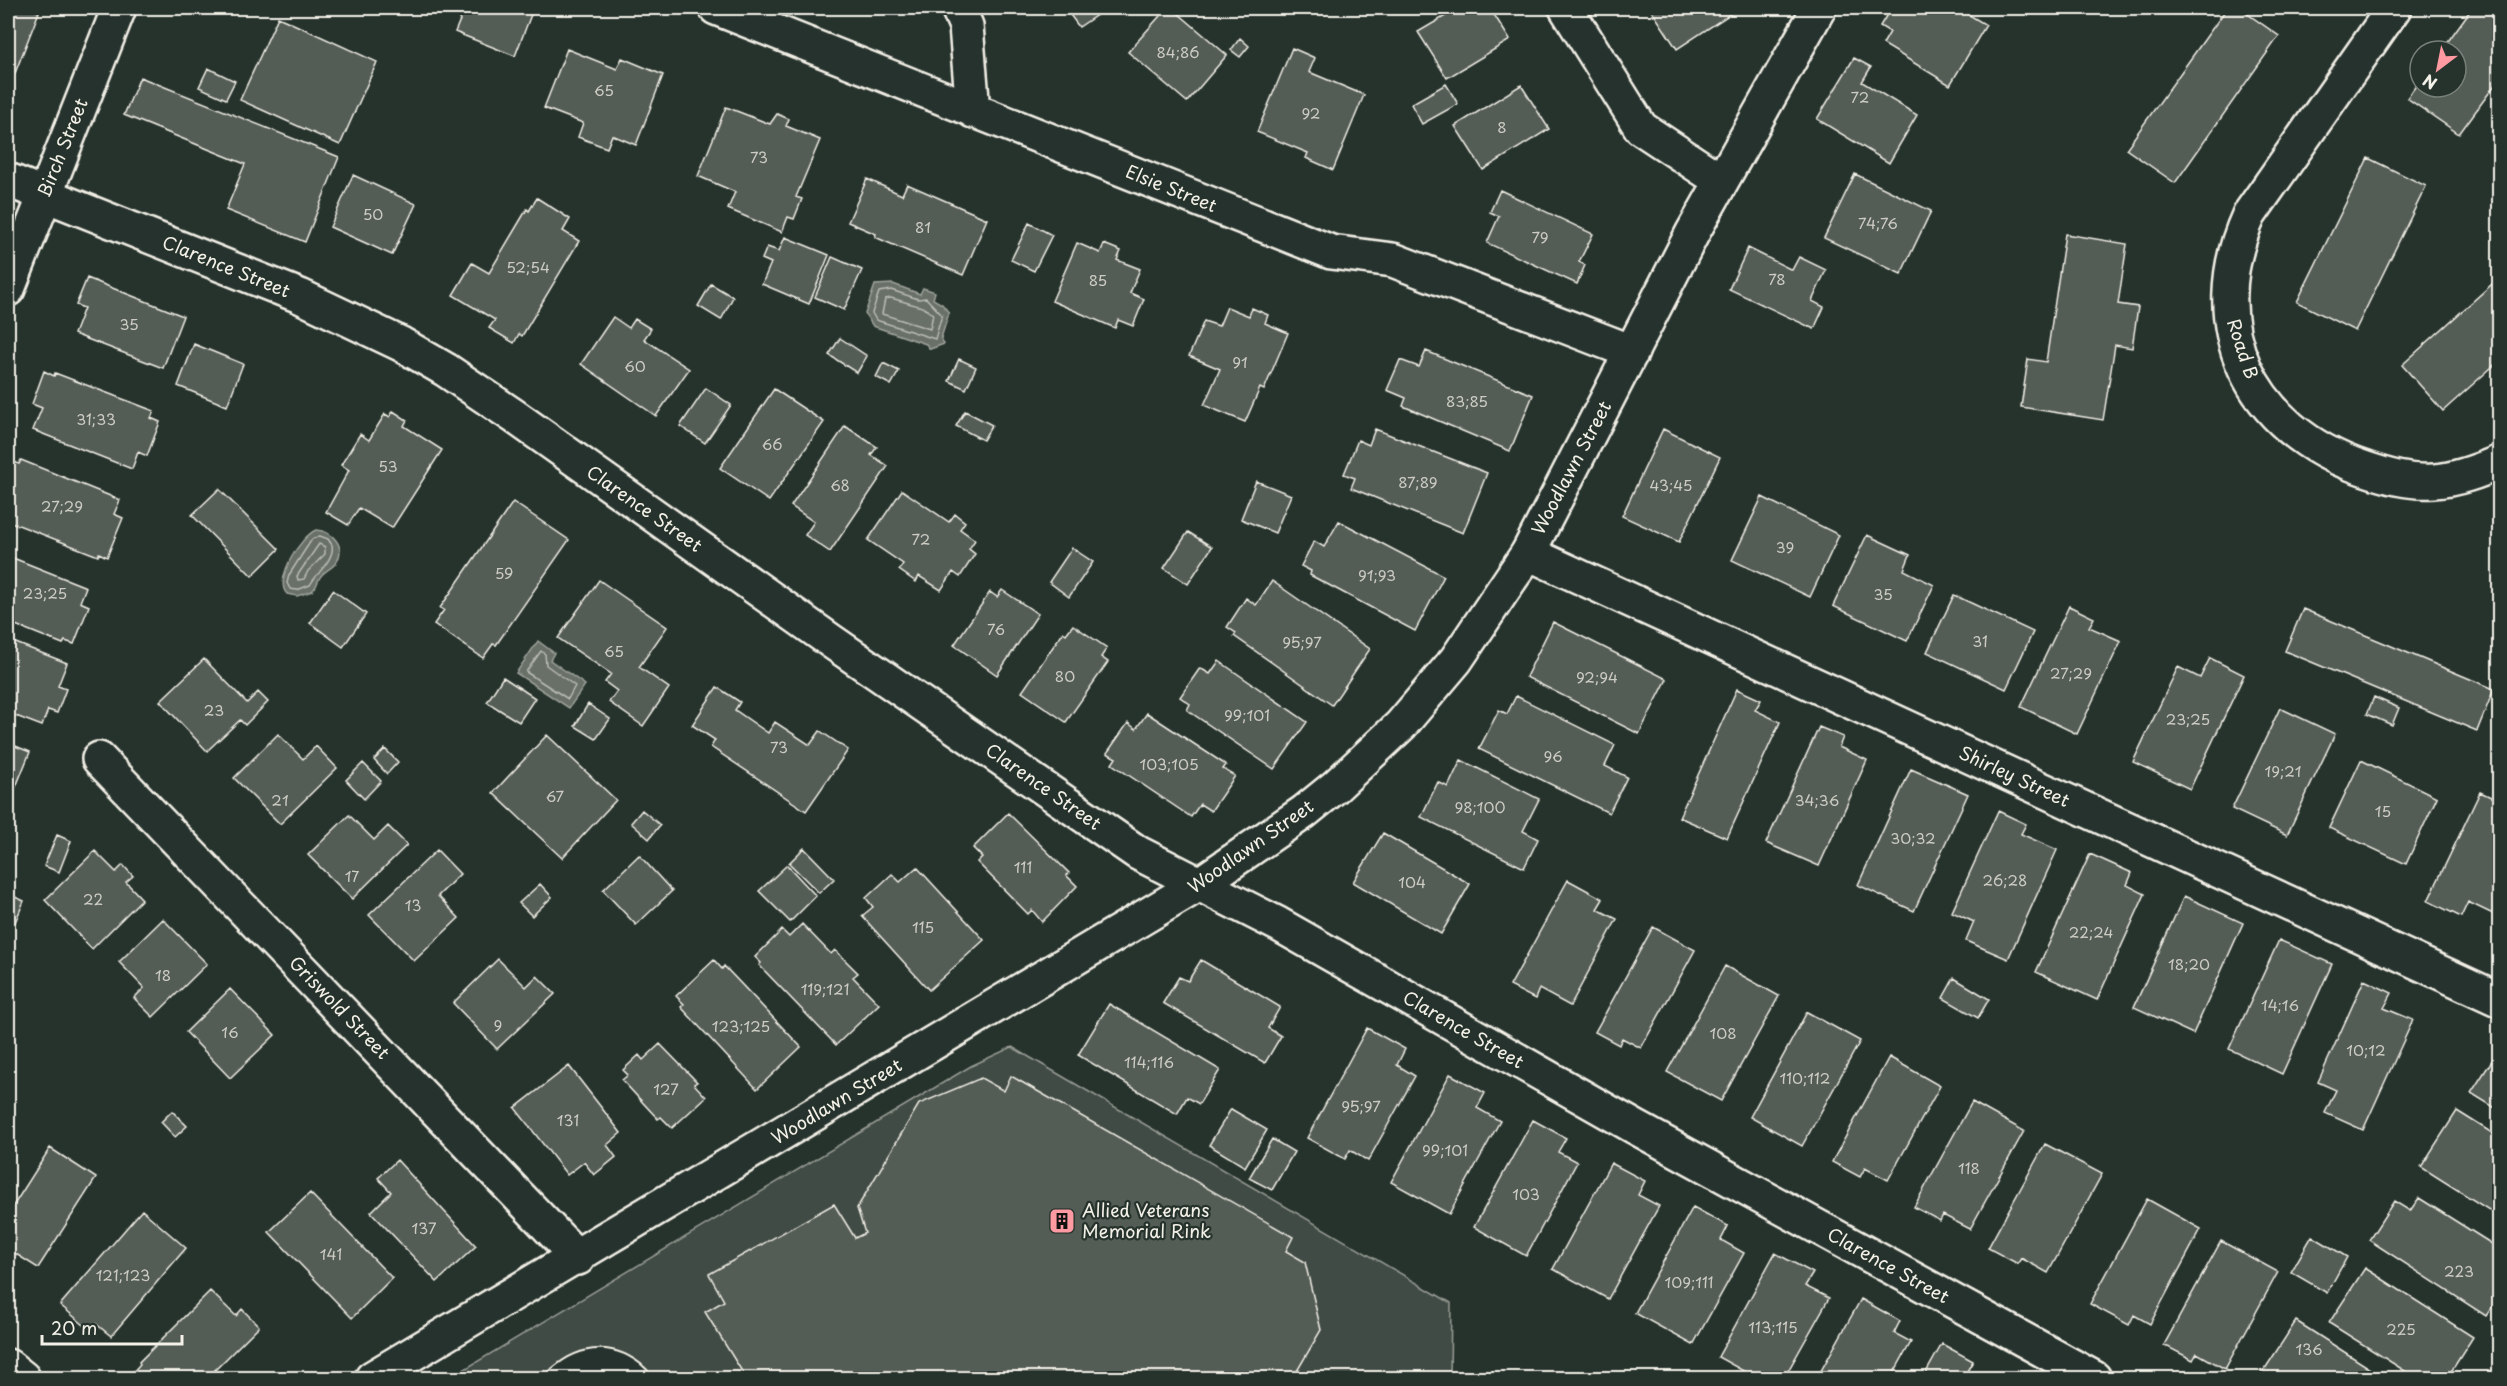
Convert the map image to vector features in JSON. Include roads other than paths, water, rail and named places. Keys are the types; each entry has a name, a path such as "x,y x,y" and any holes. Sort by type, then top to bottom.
{"street":[{"name":"Birch Street","path":"8,289 119,8"},
{"name":"Elsie Street","path":"716,8 1331,252 1393,260 1632,352"},
{"path":"958,8 966,26 973,111"},
{"path":"1566,8 1641,128 1721,181"},
{"name":"Woodlawn Street","path":"372,1378 578,1258 1201,883 1304,812 1394,732 1425,699 1456,660 1528,553 1721,181 1819,8"},
{"name":"Road B","path":"2394,8 2249,214 2238,239 2230,275 2229,298 2232,328 2250,380 2267,406 2288,428 2340,460 2404,480 2421,481 2455,477 2499,462"},
{"name":"Clarence Street","path":"8,180 346,316 446,370 1131,849 1278,924 1635,1127 2094,1378"},
{"name":"Shirley Street","path":"1528,553 2499,1000"},
{"name":"Griswold Street","path":"99,759 578,1258"},
{"path":"8,1366 23,1378"}],"lane":[{"path":"561,1378 572,1368 588,1362 606,1361 623,1366 637,1378"}],"water":[{"path":"893,284 920,294 923,288 935,292 933,299 942,304 949,313 941,338 944,344 930,349 926,344 873,326 865,314 875,285"},
{"path":"316,530 327,533 336,540 339,545 339,557 336,563 320,577 312,591 297,596 287,594 284,587 286,569 303,541"},
{"path":"538,641 554,653 550,660 585,685 569,708 516,673"}],"place":[{"name":"Allied Veterans Memorial Rink","path":"1062,1221"}]}
